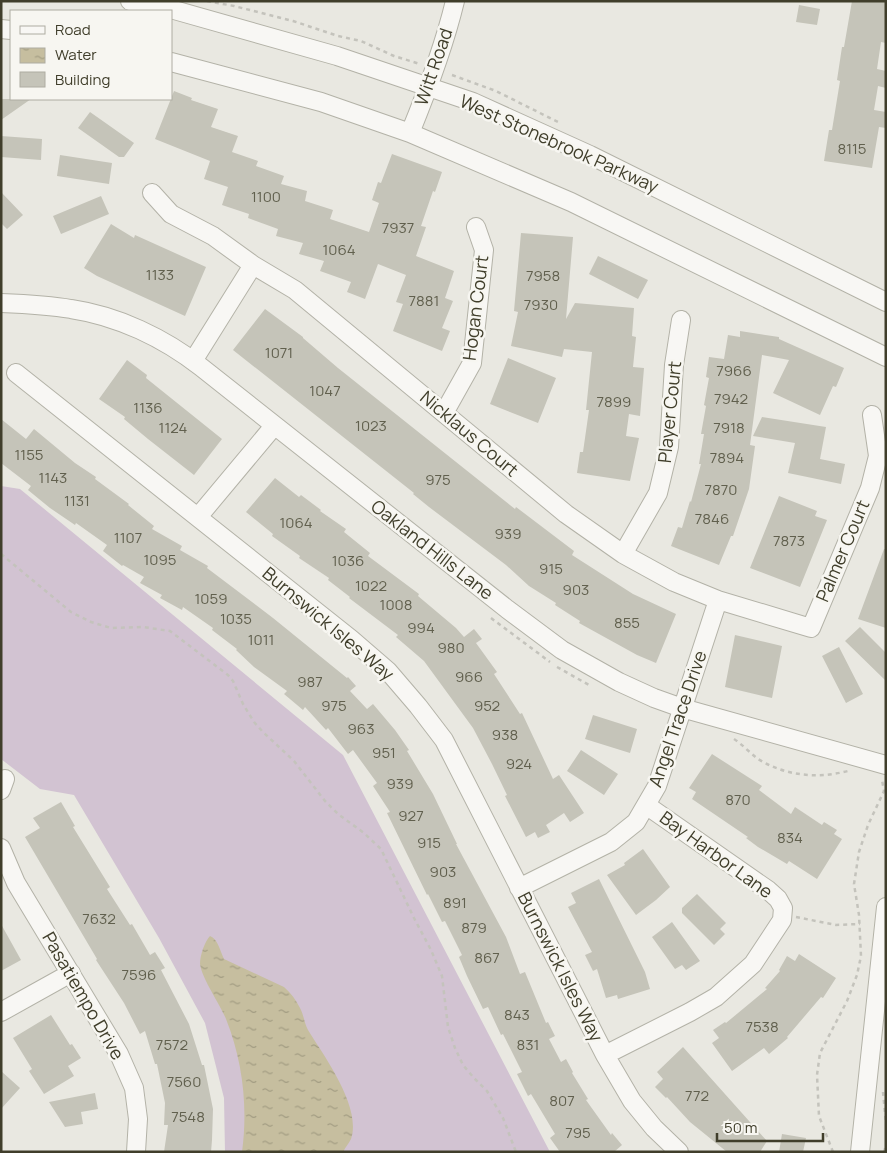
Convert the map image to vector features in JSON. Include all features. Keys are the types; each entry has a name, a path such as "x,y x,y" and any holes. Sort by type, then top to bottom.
{"street":[{"name":"West Stonebrook Parkway","path":"130,1 160,6 338,56 473,102 517,121 886,302"},
{"name":"Witt Road","path":"410,133 441,54 455,1"},
{"path":"172,62 321,102 410,133 571,202 886,357"},
{"name":"Nicklaus Court","path":"152,193 171,214 213,236 253,265 295,290 566,514 623,554 674,582 718,600 812,628"},
{"name":"Hogan Court","path":"444,413 472,363 484,250 476,227"},
{"path":"193,361 253,265"},
{"name":"Oakland Hills Lane","path":"1,303 73,309 102,316 136,328 165,342 193,361 507,609 562,650 619,682 654,698 882,774"},
{"name":"Player Court","path":"623,554 658,493 669,447 674,365 681,320"},
{"name":"Burnswick Isles Way","path":"16,372 350,639 388,671 418,706 444,740 605,1055 632,1101 654,1128 679,1152"},
{"name":"Palmer Court","path":"812,628 870,488 878,456 872,415"},
{"path":"198,517 274,426"},
{"name":"Angel Trace Drive","path":"519,888 611,842 636,822 657,786 718,600"},
{"name":"Bay Harbor Lane","path":"646,805 768,890 778,899 783,911"},
{"name":"Pasatiempo Drive","path":"1,848 16,883 119,1054 134,1088 138,1119 136,1152"},
{"path":"860,1152 886,907"},
{"path":"605,1055 716,997 753,964 782,920 783,911"},
{"path":"1,1012 71,973"}],"path":[{"path":"206,1 293,21 338,36 361,41 394,56 420,64"},
{"path":"1,554 71,612 91,622 111,628 157,628 170,631 181,638 228,675 233,681 246,710 263,732 294,761 325,801 338,814 381,848 414,918 432,950 442,976 448,1026 455,1048 463,1065 487,1091 503,1118 516,1152"},
{"path":"731,738 743,745 758,758 775,767 800,775 816,776 850,771"},
{"path":"882,774 886,778"},
{"path":"833,1152 819,1116 817,1076 820,1053 847,1001 857,975 861,956 860,924 854,884 859,852 868,825 884,791 882,774"},
{"path":"783,911 836,925 860,924"},
{"path":"882,1085 886,1124"},
{"path":"884,1152 886,1146"}],"shaded area":[{"path":"1,486 20,489 343,755 550,1152 225,1152 224,1098 205,1023 159,938 74,795 40,789 1,759"}],"water":[{"path":"210,936 217,942 224,959 284,987 297,1002 308,1030 340,1082 351,1112 353,1126 351,1139 343,1152 242,1152 244,1101 237,1052 226,1019 204,977 200,964 203,948"}],"building":[{"path":"852,1 886,1 886,43 881,42 877,69 886,71 886,88 878,86 874,110 886,112 886,128 879,127 872,168 824,161 829,130 832,130 840,81 837,80 842,47 844,47"},
{"path":"799,5 820,9 817,25 796,22"},
{"path":"174,91 192,98 191,100 218,109 211,127 238,136 232,152 258,161 256,166 284,176 281,184 307,191 305,201 333,210 330,219 369,232 379,203 372,200 378,182 381,183 392,154 442,172 435,192 433,191 421,226 426,227 416,256 454,271 445,298 453,301 442,328 450,331 442,351 393,331 403,304 396,302 406,275 378,264 365,299 347,292 351,282 320,271 324,261 299,254 303,243 276,236 278,229 248,218 249,214 222,205 228,187 204,179 210,161 155,139"},
{"path":"1,99 30,100 1,120"},
{"path":"90,112 134,143 124,157 119,157 78,128"},
{"path":"1,136 42,139 41,160 1,157"},
{"path":"60,155 112,163 109,184 57,176"},
{"path":"1,192 23,215 7,229 1,223"},
{"path":"101,196 109,214 61,234 53,216"},
{"path":"111,224 134,238 135,235 206,267 185,316 97,276 84,268"},
{"path":"521,233 573,237 566,319 575,303 634,308 632,336 636,337 633,367 644,368 640,416 629,414 626,436 639,438 630,481 577,473 580,452 583,452 589,410 586,410 592,352 564,349 562,357 511,346 518,312 514,311"},
{"path":"598,256 648,280 638,299 589,274"},
{"path":"265,309 303,337 338,368 515,509 516,507 574,551 572,555 633,594 676,614 656,663 637,655 579,623 580,621 529,586 506,565 429,507 414,493 233,350"},
{"path":"740,331 779,337 779,339 844,368 836,387 833,386 820,415 773,393 789,360 762,355 750,445 755,446 749,489 733,536 731,536 719,565 671,546 678,527 682,528 701,464 699,464 704,434 701,434 709,378 706,377 709,357 724,359 728,335 740,337"},
{"path":"508,358 556,378 538,423 490,404"},
{"path":"127,360 147,375 146,378 222,439 194,475 124,419 125,417 99,399"},
{"path":"762,417 826,427 820,459 845,464 841,484 788,473 795,443 753,436"},
{"path":"1,419 26,439 34,429 75,463 96,477 95,479 129,504 154,526 152,529 182,546 180,550 208,566 207,568 348,677 356,686 350,691 367,709 373,704 395,730 409,750 407,751 433,794 456,844 506,937 520,974 525,972 546,1023 548,1022 555,1036 549,1039 561,1062 566,1059 588,1099 586,1100 611,1135 612,1133 622,1145 614,1152 560,1152 550,1138 555,1134 531,1094 528,1096 517,1074 522,1072 488,1007 483,1009 459,957 462,955 445,921 442,922 427,895 387,813 390,812 373,786 377,783 353,750 348,754 328,728 326,730 305,707 303,710 284,694 287,691 254,667 237,649 212,630 213,628 183,607 182,610 160,598 162,595 140,583 144,577 122,566 103,551 107,545 76,523 75,525 50,508 28,490 31,486 1,463"},
{"path":"275,478 346,529 344,532 370,553 368,556 419,594 418,596 464,637 474,629 482,639 476,643 497,672 494,674 520,714 522,713 553,779 559,775 584,813 570,822 564,813 546,825 550,832 538,838 535,832 526,837 473,728 424,661 396,637 398,635 349,598 328,580 329,578 299,558 300,556 272,536 273,534 246,512"},
{"path":"779,496 817,511 815,516 827,520 800,587 750,568"},
{"path":"884,549 886,549 886,628 858,619"},
{"path":"860,627 886,653 886,681 845,641"},
{"path":"735,635 782,646 772,698 725,687"},
{"path":"839,647 863,694 846,703 822,656"},
{"path":"593,715 637,729 630,753 585,739"},
{"path":"581,750 618,774 604,795 567,771"},
{"path":"712,754 762,786 759,790 791,814 795,807 822,825 824,822 837,830 834,834 842,839 817,879 789,861 787,864 758,847 746,838 748,837 692,799 696,792 689,788"},
{"path":"61,802 75,826 73,827 110,887 107,889 130,925 132,924 150,955 155,952 165,968 161,970 189,1024 202,1065 204,1065 213,1109 211,1152 164,1152 168,1125 164,1125 165,1103 157,1064 155,1064 145,1031 140,1034 124,1003 96,960 25,837 40,828 33,818"},
{"path":"643,849 670,887 636,915 607,875 625,865 624,863"},
{"path":"599,879 645,972 650,989 618,999 617,995 606,998 597,969 593,971 585,955 592,952 568,907 576,903 571,893"},
{"path":"697,894 726,923 720,929 725,934 714,945 682,913 682,908"},
{"path":"672,922 700,961 686,970 682,965 675,969 652,937"},
{"path":"1,924 21,960 1,971"},
{"path":"799,954 836,978 823,998 821,997 788,1038 769,1054 764,1048 732,1071 712,1043 719,1038 713,1030 726,1023 767,989 765,988 780,971 787,956 795,961"},
{"path":"51,1015 70,1045 72,1044 81,1058 68,1066 74,1076 44,1094 29,1071 32,1069 13,1038"},
{"path":"683,1047 767,1141 760,1152 727,1152 690,1122 655,1087 663,1079 657,1072"},
{"path":"1,1071 20,1088 1,1109"},
{"path":"95,1093 98,1109 81,1112 83,1124 65,1127 49,1102"},
{"path":"782,1134 806,1138 803,1152 779,1152"}]}
